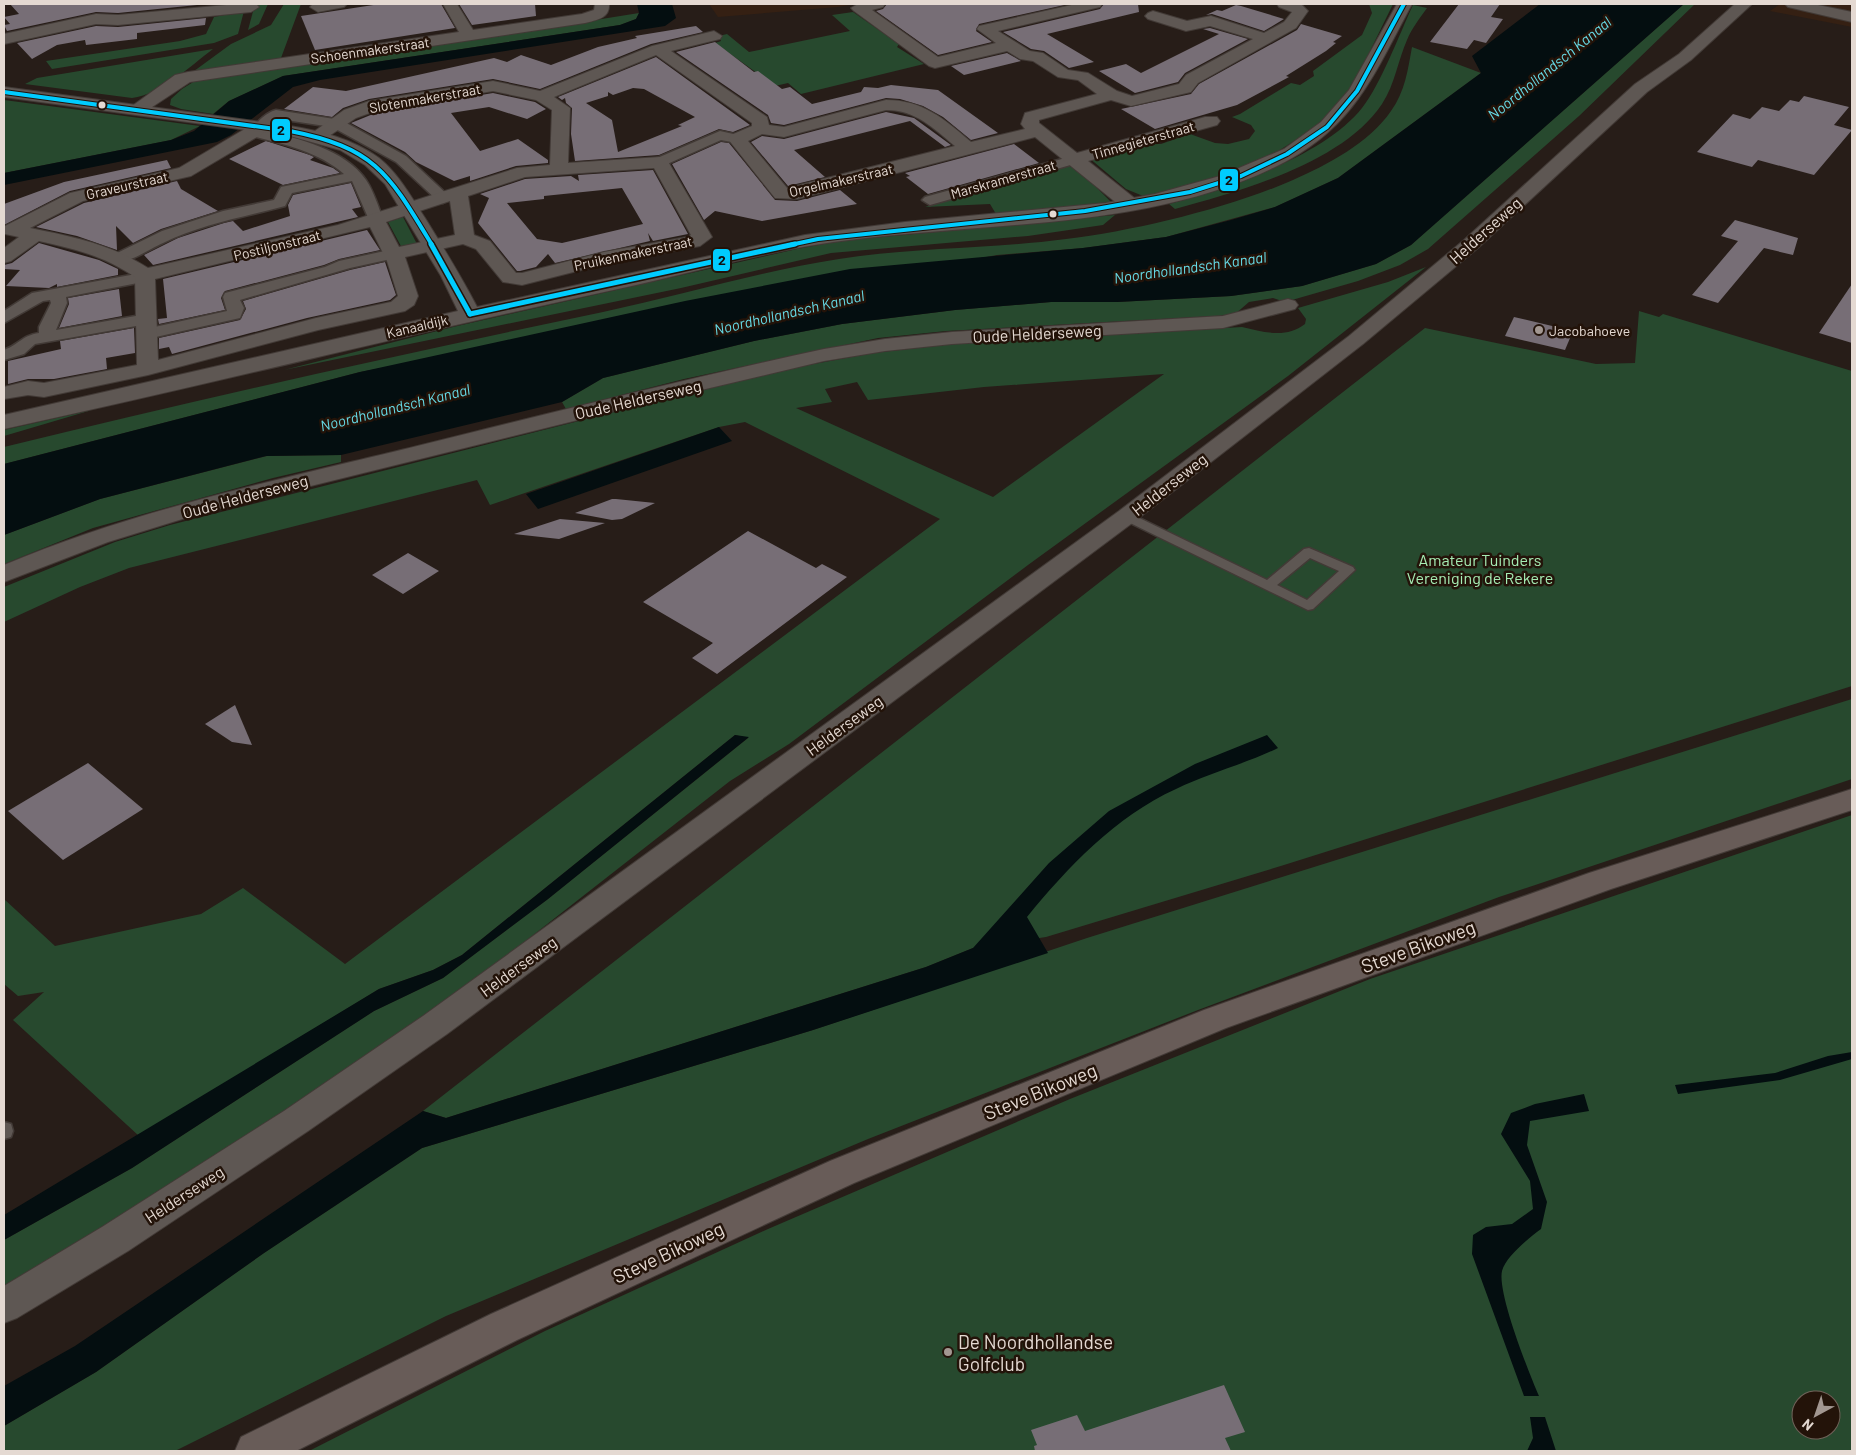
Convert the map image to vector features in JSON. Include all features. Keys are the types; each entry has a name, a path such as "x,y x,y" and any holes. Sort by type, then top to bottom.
{"main road":[{"name":"Steve Bikoweg","path":"255,1451 504,1327 842,1172 1215,1019 1600,881 1852,799"}],"street":[{"path":"83,4 96,19"},
{"path":"318,7 339,4"},
{"path":"450,4 469,36"},
{"name":"Schoenmakerstraat","path":"136,109 174,83 188,77 585,18 602,12 602,4"},
{"path":"878,4 859,8 935,63 1010,45"},
{"path":"1095,4 985,29 1026,56 1037,56 1064,74 1082,76 1111,95 1131,101 1185,88 1192,79 1290,25 1300,11 1293,5 1284,4"},
{"name":"Kanaaldijk","path":"4,422 470,314 816,239 1094,211 1181,194 1221,182 1274,160 1311,139 1328,126 1348,104 1404,4"},
{"name":"Helderseweg","path":"4,1306 123,1234 296,1121 436,1026 1127,516 1364,334 1471,244 1641,88 1685,57 1744,4"},
{"path":"1793,4 1852,18"},
{"path":"4,39 96,19 118,20 251,8"},
{"path":"1015,9 1030,18"},
{"path":"1153,16 1186,26 1211,21 1265,38"},
{"path":"541,96 658,50 714,36"},
{"name":"Helderseweg","path":"1641,88 1672,47"},
{"path":"658,50 761,121 760,129"},
{"name":"Slotenmakerstraat","path":"316,136 350,114 375,105 493,86 541,96 561,108 559,169"},
{"path":"4,92 136,109 316,136 356,152 373,162 386,173 433,245 470,314"},
{"path":"1111,95 1030,117 1030,124 1131,205"},
{"path":"410,209 523,172 660,162 682,150 720,135 737,139 760,129 784,132 886,105 904,104 919,108 968,148"},
{"path":"4,355 27,345 29,340 234,314 236,308 335,283 331,270 345,264 465,238 450,195 401,159 336,123 276,114 254,128"},
{"name":"Tinnegieterstraat","path":"1076,159 1211,121"},
{"path":"4,393 28,388 44,390 148,369 316,324 391,309 402,305 408,296 394,254 375,219 356,176 339,162 254,128"},
{"name":"Graveurstraat","path":"146,276 119,258 87,246 12,230 77,197 186,172 254,128"},
{"name":"Orgelmakerstraat","path":"737,139 782,194 797,193 1037,131"},
{"name":"Marskramerstraat","path":"930,200 1076,159"},
{"name":"Pruikenmakerstraat","path":"465,238 483,245 510,278 522,279 604,258 693,242 702,236 660,162"},
{"path":"119,258 168,234 228,214 280,203 286,190 356,176"},
{"name":"Postiljonstraat","path":"4,318 38,298 269,248 410,209"},
{"path":"4,257 35,235"},
{"path":"146,276 148,369"},
{"path":"48,337 47,326 59,303 57,294"},
{"name":"Oude Helderseweg","path":"4,574 84,542 176,513 365,465 815,358 885,345 952,338 1223,322 1288,305"}],"lane":[{"path":"1127,516 1308,606 1348,570 1309,552 1268,586"}],"shaded area":[{"path":"709,4 855,4 718,17"},
{"path":"1780,4 1852,4 1852,27 1770,11"}],"green space":[{"path":"255,4 268,4 259,24 248,30"},
{"path":"284,4 301,4 281,58 190,74 231,44 271,25"},
{"path":"1369,4 1393,4 1350,92 1318,126 1275,153 1211,182 1154,196 1143,196 1126,189 1088,157 1138,144 1161,144 1190,134 1215,143 1228,144 1249,139 1255,131 1251,125 1232,117 1291,83 1300,85 1314,76 1313,71 1362,35 1372,13"},
{"path":"1684,4 1695,4 1579,116 1428,249 1400,265 1358,281 1285,302 1273,298 1249,302 1234,315 946,331 878,338 684,379 566,409 562,402 603,378 754,341 842,324 955,310 1051,302 1117,302 1231,296 1302,286 1376,264 1411,245"},
{"path":"1413,5 1427,8 1409,36 1382,104 1365,125 1342,143 1288,172 1229,193 1175,209 1169,204 1245,180 1273,168 1299,156 1345,126 1362,108 1376,86"},
{"path":"244,11 238,34 214,43 52,69 46,61 180,41 206,34 214,17"},
{"path":"853,12 899,44 897,47 924,64 801,94 788,83 775,86 715,43 721,41 719,36 727,34 749,52 850,31 832,15"},
{"path":"639,13 636,19 620,25 283,76 229,101 213,114 181,109 170,105 171,99 198,79 464,41"},
{"path":"1412,47 1481,73 1338,178 1275,207 1166,237 1083,248 997,255 360,372 4,464 4,447 228,394 603,312 780,270 867,255 1009,245 1093,235 1151,224 1211,209 1293,180 1333,160 1359,143 1382,123 1396,104 1405,80"},
{"path":"213,49 164,85 154,91 132,98 25,84 37,78"},
{"path":"4,100 200,126 171,140 4,173"},
{"path":"1073,164 1111,202 996,214 990,204 925,207"},
{"path":"1115,215 1103,225 1028,236 831,253 681,288 284,370 453,327 797,249 840,241"},
{"path":"403,217 418,246 402,248 388,222"},
{"path":"1426,267 1288,376 1028,565 789,744 730,781 426,1019 178,1181 4,1288 4,1240 132,1168 374,1011 443,978 548,899 748,738 735,735 462,955 433,970 379,989 139,1136 13,1020 44,992 18,996 4,984 4,899 55,946 201,914 243,888 345,964 940,519 745,422 719,427 490,505 477,480 129,568 80,587 4,622 4,587 115,542 170,525 776,371 873,353 962,343 1242,327 1275,333 1290,332 1305,324 1306,319 1298,308 1388,282","holes":["1164,374 993,497 796,408 832,402 825,389 857,382 868,400 984,387"]},
{"name":"Amateur Tuinders Vereniging de Rekere","path":"1639,311 1659,317 1663,314 1852,371 1852,686 1284,865 1046,937 973,948 926,967 446,1118 423,1111 1425,328 1596,364 1635,363"},
{"path":"92,410 4,436 4,430"},
{"path":"341,455 341,462 273,478 93,528 4,564 4,535 100,499 267,456"},
{"path":"1852,699 1852,779 1499,897 1198,1010 868,1139 446,1316 175,1451 4,1451 4,1426 96,1372 264,1253 422,1148 813,1030 1087,938"},
{"path":"1852,815 1852,1451 309,1451 545,1331 768,1229 1070,1099 1370,979"}],"water":[{"path":"637,4 672,4 676,18 665,26 320,80 293,87 231,135 217,142 4,185 4,173 171,140 194,131 229,101 283,76 620,25 636,19 639,13"},
{"name":"Noordhollandsch Kanaal","path":"1540,4 1684,4 1411,245 1376,264 1302,286 1231,296 1117,302 1051,302 955,310 842,324 754,341 603,378 562,402 341,455 266,456 100,499 4,535 4,464 360,372 685,301 850,269 1083,248 1166,237 1275,207 1338,178 1481,73 1472,56"},
{"path":"719,427 732,441 538,509 526,494"},
{"path":"735,735 749,737 548,899 443,978 374,1011 132,1168 4,1240 4,1215 379,989 433,970 462,955"},
{"path":"1267,735 1278,748 1189,783 1154,800 1113,828 1076,862 1027,917 1048,953 813,1030 422,1148 264,1253 96,1372 4,1426 4,1386 75,1346 423,1111 446,1118 926,967 973,948 1049,863 1109,811 1195,764"},
{"path":"1852,1052 1852,1059 1780,1080 1678,1094 1675,1085 1775,1073 1828,1056"},
{"path":"1584,1094 1589,1111 1530,1121 1527,1145 1547,1202 1541,1229 1518,1248 1508,1259 1502,1271 1504,1297 1509,1314 1539,1396 1524,1396 1472,1254 1473,1235 1486,1227 1512,1224 1533,1209 1530,1181 1501,1134 1511,1113 1535,1104"},
{"path":"1530,1417 1545,1417 1556,1451 1527,1451 1533,1438"}],"building":[{"path":"10,4 207,4 118,13 96,12 7,31 4,25 10,24 4,17 19,14"},
{"path":"380,4 441,4 455,28 315,50 301,16"},
{"path":"459,4 535,4 536,16 472,25"},
{"path":"887,4 1069,4 979,24 976,31 992,42 938,55 876,11 883,9"},
{"path":"1104,4 1138,4 1139,12 1047,34 1094,62 1069,68 1044,51 1031,49 1003,32 1100,9"},
{"path":"1459,4 1500,4 1491,17 1503,19 1486,43 1474,40 1467,49 1430,42"},
{"path":"1236,5 1284,19 1264,31 1212,14 1206,15"},
{"path":"206,18 205,25 137,33 137,39 86,45 85,40 57,45 32,59 17,43 96,26 118,27"},
{"path":"1301,24 1342,36 1333,42 1336,43 1326,51 1286,76 1289,77 1237,105 1155,129 1121,109 1191,94 1199,84 1297,30"},
{"path":"696,26 703,32 651,44 540,89 493,79 369,99 343,108 332,117 284,109 313,87 346,91 494,58 507,62 521,55 551,65 598,47 637,38 635,36"},
{"path":"1210,28 1248,39 1185,73 1178,82 1135,93 1099,71 1126,64 1141,73 1219,34 1203,29"},
{"path":"715,42 754,72 758,71 782,89 790,87 812,104 861,92 864,87 878,88 891,85 938,90 998,133 971,140 943,117 923,106 900,99 886,98 784,125 771,123 768,115 676,52"},
{"path":"1007,53 1021,61 964,75 951,66"},
{"path":"656,57 750,125 733,132 719,129 659,155 575,161 571,134 572,108 566,103 565,98 562,100 558,97","holes":["633,88 644,89 695,117 678,125 682,126 618,152 612,120 586,103 608,96 608,92 613,95"]},
{"path":"493,93 535,102 546,109 527,119 489,107 451,113 480,151 518,139 548,160 548,163 516,166 470,181 470,176 454,181 416,162 405,152 351,123 378,112"},
{"path":"1804,96 1849,107 1834,125 1852,130 1814,175 1758,160 1752,167 1697,152 1733,114 1750,119 1762,107 1779,111 1790,100 1799,102"},
{"path":"886,112 914,118 951,145 945,147 910,121 794,150 825,177 788,186 751,142 762,136 784,139"},
{"path":"266,141 310,155 314,157 310,160 333,168 340,173 283,185 229,159"},
{"path":"721,142 729,143 775,200 797,201 840,190 857,204 762,221 715,211 704,220 672,164"},
{"path":"1014,144 1039,163 928,194 906,177 910,176 905,173"},
{"path":"167,160 171,168 70,191 4,225 4,204 64,182"},
{"path":"653,170 688,234 653,241 648,233 650,241 555,263 548,254 536,267 517,271 478,223 489,198 480,194 525,179 571,176 579,181 578,175","holes":["622,188 643,224 562,243 537,239 507,203 544,199 544,196"]},
{"path":"177,181 181,189 218,211 161,229 133,243 116,226 117,250 77,236 36,227 84,203"},
{"path":"351,183 361,207 352,209 358,217 153,265 144,255 178,238 224,223 233,221 243,231 290,216 288,205 293,195"},
{"path":"1735,220 1798,238 1793,255 1764,248 1718,303 1692,295 1738,241 1721,236"},
{"path":"367,230 380,250 339,259 324,265 225,291 221,298 225,310 159,324 158,319 167,318 163,279"},
{"path":"39,243 99,260 118,269 118,275 57,287 57,284 49,288 6,286 20,270 4,269 4,265 12,263"},
{"path":"385,262 396,295 390,300 307,318 172,354 169,347 159,349 159,338 240,320 246,309 243,301 350,270"},
{"path":"1852,284 1852,343 1819,333"},
{"path":"119,289 122,316 59,328 69,304 68,298"},
{"name":"Jacobahoeve","path":"1514,317 1573,331 1565,350 1505,336"},
{"path":"134,328 135,353 106,358 107,369 54,379 28,379 8,384 8,361 61,349 60,341"},
{"path":"612,499 655,503 622,519 612,520 575,513"},
{"path":"560,519 605,523 559,539 514,534"},
{"path":"748,531 816,568 822,564 847,577 717,674 692,658 713,643 643,602"},
{"path":"408,553 439,571 403,594 372,575"},
{"path":"235,705 252,745 232,742 205,724"},
{"path":"88,763 143,809 63,860 8,811"},
{"path":"1224,1385 1245,1432 1225,1438 1231,1451 1035,1451 1034,1446 1037,1445 1031,1430 1077,1415 1085,1431"}],"transit line":[{"name":"2","path":"470,314 818,239 1085,211 1190,192 1241,176 1287,154 1327,127 1357,91 1404,4"},
{"name":"2","path":"4,92 290,131 343,145 371,161 397,189 458,290 470,314"}],"place":[{"name":"Jacobahoeve","path":"1539,330"},
{"name":"De Noordhollandse Golfclub","path":"948,1352"}]}
